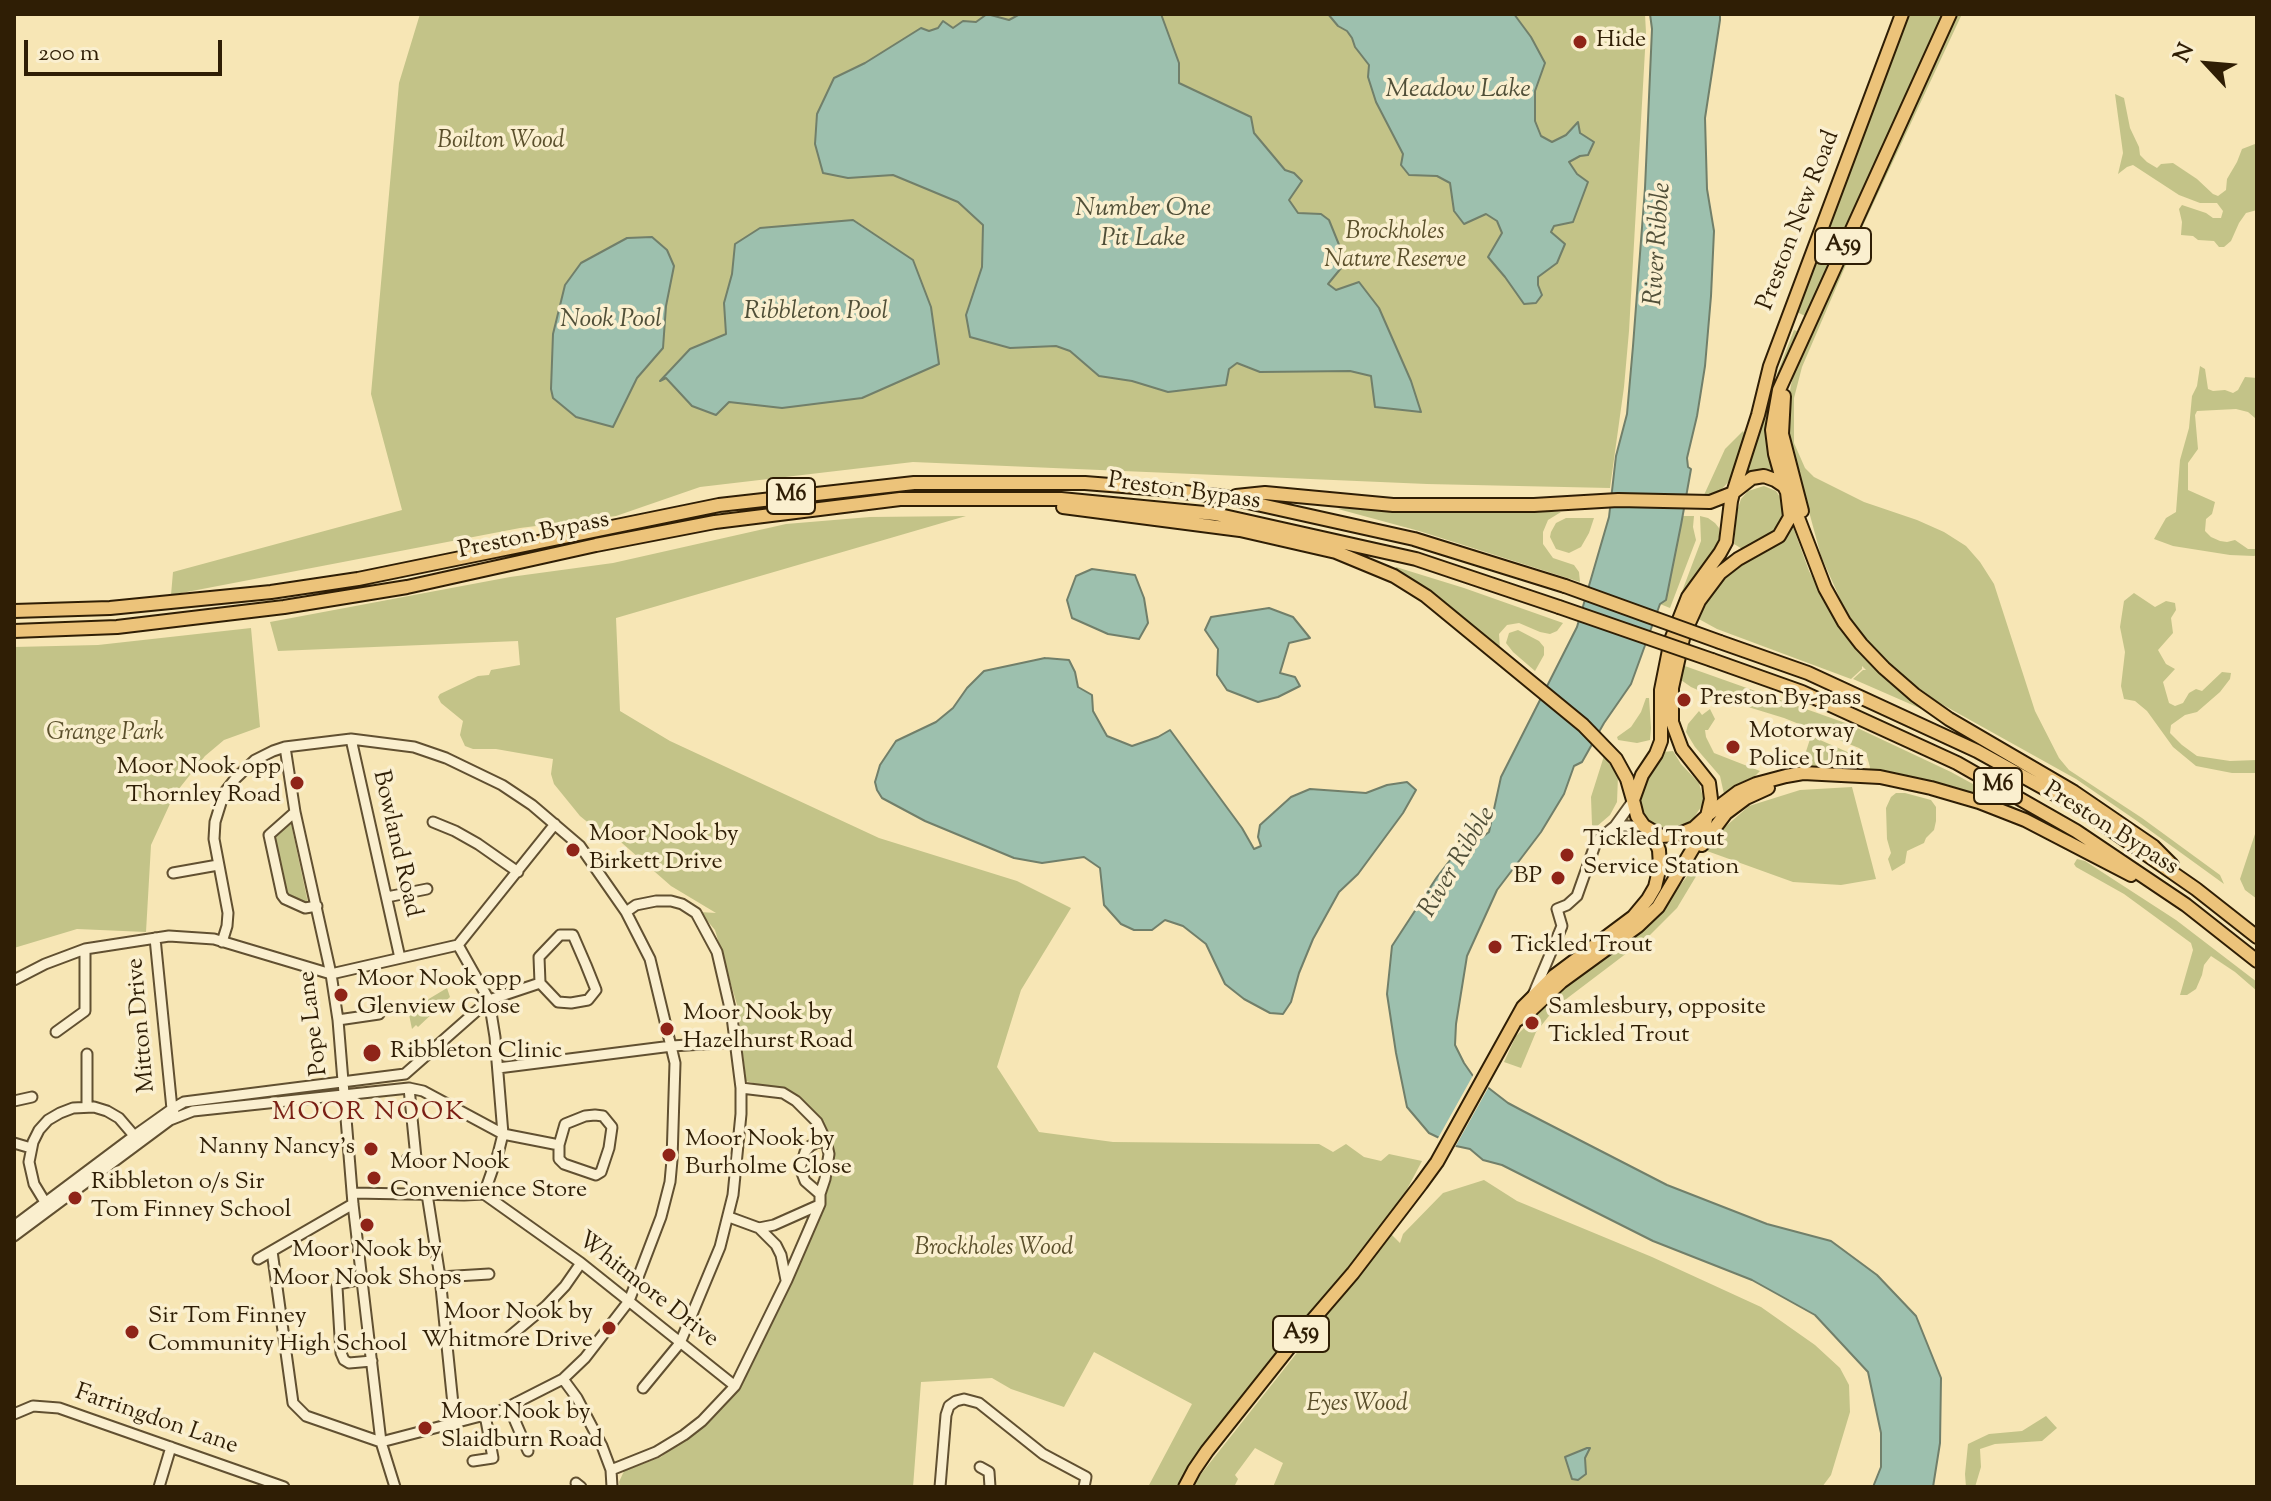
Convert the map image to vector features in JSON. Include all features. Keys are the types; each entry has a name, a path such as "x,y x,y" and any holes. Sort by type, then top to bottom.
{"highway":[{"name":"Preston New Road","path":"1633,801 1642,775 1661,741 1661,690 1671,640 1688,597 1726,542 1734,492 1770,366 1902,14"},
{"name":"Preston New Road","path":"1786,489 1775,454 1772,430 1779,390 1950,14"},
{"path":"1789,365 1782,434 1815,566"},
{"path":"1225,497 1265,493 1393,505 1534,505 1673,500 1703,503 1734,492 1758,476 1770,478 1786,489 1815,566 1834,605 1861,644 1915,695 1949,719 2074,792 2153,846 2196,889"},
{"name":"Preston Bypass","path":"14,611 110,608 271,592 358,579 719,505 893,484 1085,483 1225,497 1414,539 1565,586 1808,673 1977,751 2078,807 2196,889 2257,937"},
{"path":"1708,815 1709,783 1682,749 1672,722 1672,688 1679,647 1699,601 1720,573 1738,559 1773,541 1784,530 1790,517 1786,489"},
{"name":"Preston Bypass","path":"14,631 117,627 284,607 407,587 715,522 900,499 1061,499 1215,514 1416,559 1802,692 1957,763 2076,831 2186,905 2257,961"},
{"path":"1006,499 1240,530 1336,552 1379,568 1412,587 1572,715 1616,759 1627,779 1637,816 1647,829 1668,837 1685,833 1731,796 1756,784 1803,773 1880,777 1979,802 2048,831 2186,905"},
{"path":"1658,907 1676,888 1717,823 1736,805 1765,788 1830,774"},
{"name":"A59","path":"1514,1022 1561,982 1627,935 1658,907 1698,840 1708,815"},
{"name":"A59","path":"1185,1487 1207,1451 1353,1273 1437,1162 1523,1007 1554,976 1624,925 1648,899 1655,887 1660,866 1659,850 1647,829"}],"street":[{"path":"222,942 228,913 214,839 215,822 224,793 235,779 255,760 285,747 351,739 414,747 460,764 502,785 532,805 580,846 626,912 650,959 675,1063 670,1182 656,1232 629,1301 604,1336 563,1379 509,1407 381,1442 306,1416 293,1403 272,1251"},
{"name":"Bowland Road","path":"351,739 400,958"},
{"name":"Pope Lane","path":"285,747 295,812 317,906 338,1020 353,1204 381,1442 395,1487"},
{"path":"1533,995 1562,926 1557,909 1577,896 1595,845 1605,832 1615,826 1633,801"},
{"path":"295,812 269,835 282,895 305,908 317,906"},
{"path":"433,822 478,844 518,872"},
{"path":"14,980 85,949 155,938 191,936 222,942 331,974 458,945 555,824"},
{"path":"1615,826 1647,829"},
{"path":"173,873 218,865"},
{"path":"387,897 427,889"},
{"path":"626,912 636,905 671,901 696,913 717,952 732,1017 741,1088 741,1114 729,1217 720,1247 680,1343 643,1388"},
{"path":"560,935 573,935 596,990 588,1000 558,1002 540,983 539,957 560,935"},
{"name":"Mitton Drive","path":"155,938 174,1113"},
{"path":"352,1193 484,1194 503,1134 498,1068 489,1000 458,945"},
{"path":"56,1032 85,1011 85,949"},
{"path":"14,1226 47,1206 174,1113 184,1102 405,1074 489,1000 540,983"},
{"path":"338,1020 379,1014"},
{"path":"498,1068 672,1046 735,1042"},
{"path":"87,1054 87,1107"},
{"path":"174,1113 409,1088 423,1091 503,1134 559,1145"},
{"path":"407,1159 416,1158 409,1088"},
{"path":"611,1470 656,1452 684,1435 735,1386 787,1280 820,1199 829,1154 817,1122 783,1093 741,1088"},
{"path":"14,1101 32,1097"},
{"path":"47,1206 31,1177 29,1162 39,1130 54,1116 73,1108 101,1109 124,1123 137,1139"},
{"path":"603,1116 612,1127 609,1148 601,1172 596,1175 564,1164 559,1159 559,1145 565,1124 572,1120 603,1116"},
{"path":"820,1199 805,1181 800,1168 810,1146 826,1141"},
{"path":"14,1143 31,1148"},
{"path":"427,1194 440,1277 455,1424"},
{"name":"Whitmore Drive","path":"484,1194 581,1263 735,1386"},
{"path":"759,1228 790,1219 820,1199"},
{"path":"258,1259 353,1204"},
{"path":"14,1236 47,1206"},
{"path":"729,1217 759,1228 776,1245 787,1280"},
{"path":"509,1337 546,1306 581,1263"},
{"path":"440,1277 489,1274"},
{"path":"363,1279 337,1287 341,1353 349,1363 372,1361"},
{"path":"563,1379 602,1446 611,1470 612,1487"},
{"path":"940,1487 946,1415 949,1406 964,1399 979,1403 1043,1454 1086,1477 1085,1485"},
{"name":"Farringdon Lane","path":"14,1414 33,1406 59,1408 284,1487"},
{"path":"509,1407 528,1451"},
{"path":"473,1461 493,1458 485,1415"},
{"path":"159,1487 171,1447"},
{"path":"988,1468 990,1487"}],"green space":[{"name":"Brockholes Nature Reserve","path":"420,14 1645,14 1629,331 1610,488 1427,484 913,462 700,487 616,516 520,528 171,595 173,572 402,510 371,394 399,83"},
{"path":"1909,14 1944,14 1805,316 1795,311"},
{"path":"1957,14 1962,14 1860,232 1802,367 1794,398 1794,443 1805,468 1814,477 1864,502 1944,532 1966,546 1994,584 2035,711 2059,758 2069,770 2220,875 2224,884 2076,779 1936,701 1907,679 1869,644 1849,619 1821,556 1788,434 1787,409 1791,385 1797,362"},
{"path":"2115,94 2124,98 2130,128 2140,155 2147,162 2157,168 2161,164 2173,163 2218,196 2226,190 2227,179 2242,149 2255,144 2257,139 2257,210 2246,213 2231,241 2224,247 2219,247 2214,241 2181,235 2179,209 2182,205 2213,218 2221,218 2223,211 2217,203 2200,203 2179,195 2133,165 2118,174 2123,153"},
{"path":"1794,330 1797,331 1776,385 1775,473 1753,472 1744,476 1761,418 1765,419 1777,374"},
{"path":"2200,366 2205,369 2208,389 2213,391 2233,393 2245,377 2257,378 2255,418 2248,412 2236,409 2197,411 2198,449 2188,463 2188,490 2215,502 2212,514 2206,519 2205,531 2220,541 2235,540 2248,549 2257,549 2254,556 2173,546 2154,539 2166,518 2176,512 2180,460"},
{"path":"1743,431 1745,435 1730,480 1713,495 1704,495 1725,449"},
{"path":"1764,486 1776,491 1783,502 1782,519 1769,536 1744,550 1734,544 1737,511 1748,491"},
{"path":"1338,509 1561,512 1548,520 1543,532 1543,544 1553,558 1574,565 1580,582"},
{"name":"Brockholes Wood","path":"966,516 616,618 620,711 670,741 879,838 1017,881 1071,908 1021,990 997,1067 1039,1132 1113,1142 1319,1144 1333,1152 1346,1144 1364,1157 1381,1161 1389,1154 1422,1161 1405,1193 1183,1487 1148,1487 1192,1404 1094,1352 1064,1407 1011,1389 992,1378 921,1382 913,1487 620,1487 624,1471 661,1457 703,1424 755,1350 827,1166 831,1141 800,1096 746,1081 738,1008 715,930 700,912 716,913 671,886 614,836 580,816 554,784 551,774 553,759 465,746 460,735 463,721 438,697 478,676 489,675 491,670 520,665 518,641 278,651 270,622 510,577 613,563 786,524 870,517"},
{"path":"1683,516 1694,516 1696,540 1670,608 1660,604 1666,599"},
{"path":"1700,516 1715,523 1719,528 1719,537 1690,583 1677,611 1701,541"},
{"path":"1566,518 1594,518 1581,547 1569,553 1556,549 1550,537 1556,523"},
{"path":"1792,524 1809,571 1840,630 1862,656 1924,710 1853,679 1866,670 1862,666 1851,679 1717,629 1697,618 1719,581"},
{"path":"1396,567 1563,623 1550,634 1519,623 1507,625 1499,634 1500,649 1394,571"},
{"path":"2134,593 2155,607 2166,601 2175,603 2176,610 2171,618 2173,633 2158,650 2166,664 2175,669 2163,682 2169,703 2175,706 2183,703 2189,693 2196,689 2202,691 2222,672 2231,673 2220,692 2197,712 2185,715 2171,725 2170,733 2197,756 2230,761 2257,760 2257,773 2232,773 2196,766 2173,747 2147,711 2135,701 2124,699 2121,686 2125,652 2120,627 2124,601"},
{"name":"Grange Park","path":"251,628 260,727 224,740 205,756 174,795 151,845 146,932 77,929 14,948 14,647 98,645"},
{"path":"1518,630 1544,647 1544,655 1535,671 1506,643 1509,633"},
{"path":"1682,665 1851,725 1951,772 2042,822 1869,772 1866,753 1859,748 1784,718 1691,687 1681,680"},
{"path":"1646,698 1649,698 1650,740 1637,743 1618,740 1617,737 1631,727 1641,712"},
{"path":"1710,709 1715,719 1705,730 1714,753 1760,771 1724,794 1720,776 1686,732 1688,724 1699,711 1702,715"},
{"path":"1811,736 1861,758 1864,764 1862,772 1801,767"},
{"path":"1673,751 1699,783 1703,804 1693,819 1683,826 1666,828 1655,826 1646,818 1640,801 1645,780 1663,752"},
{"path":"1604,756 1618,776 1617,802 1610,815 1595,828 1592,825 1591,797"},
{"path":"1852,787 1876,879 1841,885 1793,882 1707,851 1725,827 1749,806 1800,790"},
{"path":"1896,793 1931,800 1936,807 1936,821 1934,830 1924,843 1907,851 1905,863 1892,871 1888,859 1891,853 1887,839 1886,808"},
{"path":"290,819 307,905 287,898 272,838"},
{"path":"2257,828 2257,899 2245,890 2240,879"},
{"path":"2077,859 2085,861 2176,920 2257,982 2257,991 2211,956 2204,965 2196,989 2187,995 2180,995 2193,950 2191,943 2124,894 2076,867"},
{"path":"1692,870 1698,873 1677,908 1648,937 1557,1006 1536,1032 1521,1068 1504,1062 1516,1036 1559,988 1664,906"},
{"path":"447,988 450,997 412,1029 407,1005 413,1001 417,1006"},
{"name":"Eyes Wood","path":"1484,1180 1517,1201 1652,1257 1761,1307 1815,1345 1840,1368 1849,1385 1850,1412 1831,1475 1822,1487 1273,1487 1283,1463 1255,1448 1235,1475 1238,1479 1234,1487 1194,1487 1201,1474 1391,1234 1400,1243 1403,1234 1443,1193"},
{"path":"2046,1416 2057,1428 2042,1441 1995,1444 1980,1449 1981,1467 1975,1487 1966,1487 1968,1444 1989,1434 2022,1431"}],"water":[{"name":"Number One Pit Lake","path":"987,14 1009,20 1020,14 1161,14 1179,63 1179,83 1251,117 1254,133 1285,170 1302,181 1289,200 1298,213 1321,214 1329,220 1346,262 1328,284 1336,290 1359,282 1379,308 1421,412 1375,407 1371,376 1350,371 1260,372 1237,363 1229,369 1226,385 1168,392 1132,381 1099,376 1070,351 1056,346 1010,348 970,337 966,315 982,267 983,225 958,202 893,175 848,178 823,173 815,144 817,114 834,78 865,63 921,28 929,31 938,28 943,21 953,28 963,21 976,22"},
{"name":"Meadow Lake","path":"1328,14 1514,14 1531,37 1545,63 1535,91 1535,121 1541,136 1552,142 1566,135 1578,122 1580,133 1594,142 1588,155 1569,162 1577,174 1588,182 1573,222 1554,226 1551,232 1565,244 1557,263 1538,277 1542,295 1536,303 1524,304 1488,257 1502,233 1497,221 1486,214 1464,224 1454,211 1450,183 1437,176 1409,175 1401,165 1403,154 1376,102 1368,77 1369,65 1347,31"},
{"name":"River Ribble","path":"1650,14 1720,14 1705,118 1707,189 1714,231 1711,296 1705,366 1687,458 1691,469 1681,525 1666,600 1660,604 1631,684 1582,762 1574,766 1564,794 1541,832 1497,890 1467,956 1455,1045 1473,1076 1508,1103 1667,1185 1767,1224 1831,1241 1877,1275 1916,1316 1941,1378 1940,1443 1933,1487 1873,1487 1881,1467 1881,1433 1868,1372 1815,1315 1752,1280 1653,1241 1502,1165 1483,1160 1470,1149 1429,1133 1407,1107 1396,1053 1387,994 1392,946 1437,877 1482,819 1480,839 1489,832 1501,777 1577,627 1609,517 1616,456 1627,414 1633,346 1645,188 1652,29"},
{"name":"Ribbleton Pool","path":"853,220 913,260 931,307 939,364 862,398 782,408 729,402 716,415 692,406 666,378 660,381 690,349 726,334 724,303 732,274 735,244 760,228"},
{"name":"Nook Pool","path":"652,237 667,250 674,266 666,306 663,348 637,378 613,427 576,417 553,398 551,389 553,334 565,285 581,263 627,238"},
{"path":"1092,569 1135,575 1144,598 1148,623 1139,639 1108,634 1072,618 1067,600 1076,576"},
{"path":"1269,608 1293,617 1310,638 1289,643 1280,673 1295,677 1300,686 1278,697 1258,702 1227,690 1217,675 1218,649 1205,630 1211,617"},
{"path":"1045,658 1069,660 1078,687 1092,695 1093,711 1107,736 1132,746 1170,730 1254,849 1261,846 1258,837 1260,825 1291,797 1310,789 1366,793 1407,782 1416,790 1358,874 1339,892 1313,939 1291,1002 1283,1014 1270,1013 1225,984 1206,944 1183,926 1165,920 1152,930 1134,930 1121,924 1104,905 1100,868 1084,857 1042,863 1014,858 925,821 882,798 875,782 880,765 896,741 936,722 953,708 984,671"},
{"path":"1590,1448 1585,1458 1586,1474 1578,1480 1572,1479 1565,1457"}],"pier":[{"path":"1476,1070 1491,1083 1454,1149 1437,1140"}],"place":[{"name":"Hide","path":"1580,42"},
{"name":"Preston By-pass","path":"1684,700"},
{"name":"Motorway Police Unit","path":"1733,747"},
{"name":"Moor Nook opp Thornley Road","path":"297,783"},
{"name":"Moor Nook by Birkett Drive","path":"573,850"},
{"name":"Tickled Trout Service Station","path":"1567,855"},
{"name":"BP","path":"1558,878"},
{"name":"Tickled Trout","path":"1495,947"},
{"name":"Moor Nook opp Glenview Close","path":"341,995"},
{"name":"Samlesbury, opposite Tickled Trout","path":"1532,1023"},
{"name":"Moor Nook by Hazelhurst Road","path":"667,1029"},
{"name":"Ribbleton Clinic","path":"372,1053"},
{"name":"Nanny Nancy's","path":"371,1149"},
{"name":"Moor Nook by Burholme Close","path":"669,1155"},
{"name":"Moor Nook Convenience Store","path":"374,1178"},
{"name":"Ribbleton o/s Sir Tom Finney School","path":"75,1198"},
{"name":"Moor Nook by Moor Nook Shops","path":"367,1225"},
{"name":"Moor Nook by Whitmore Drive","path":"609,1328"},
{"name":"Sir Tom Finney Community High School","path":"132,1332"},
{"name":"Moor Nook by Slaidburn Road","path":"425,1428"}],"district":[{"name":"MOOR NOOK","path":"369,1115"}],"park label":[{"name":"Boilton Wood","path":"501,143"}]}
